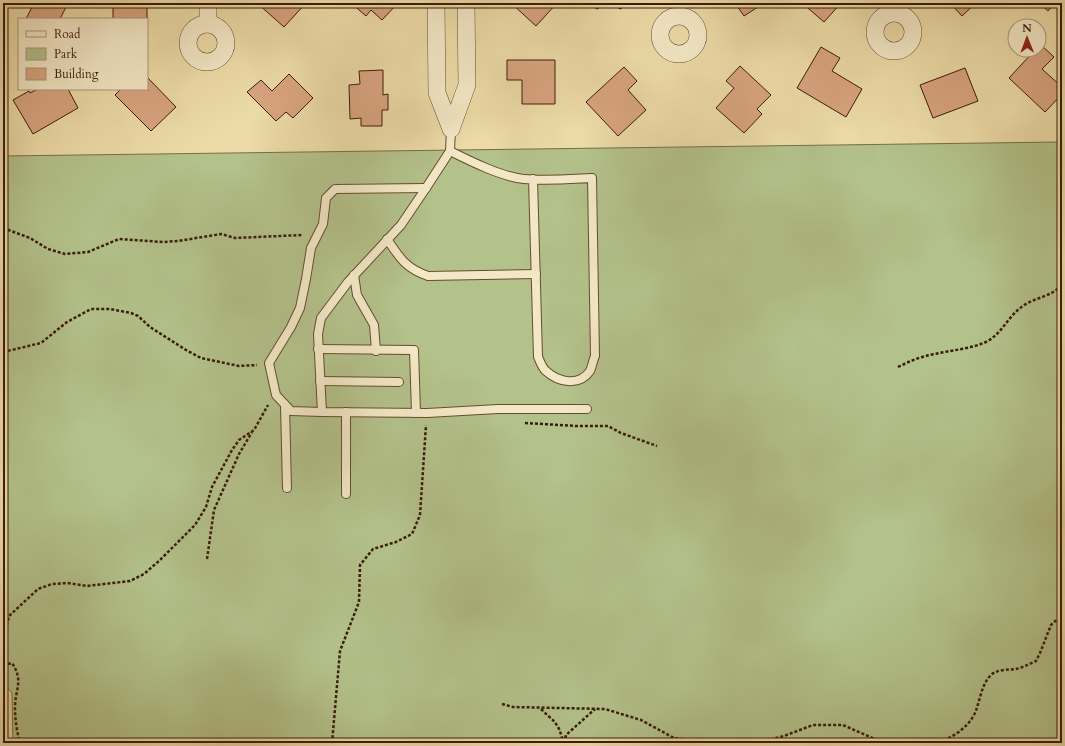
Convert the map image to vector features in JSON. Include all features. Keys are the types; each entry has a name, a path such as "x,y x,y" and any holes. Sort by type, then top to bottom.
{"street":[{"path":"208,3 208,24"},
{"path":"436,3 436,93 451,129"},
{"path":"451,129 467,85 466,3"}],"lane":[{"path":"322,412 318,334 322,318 354,275 400,224 426,188 450,151 451,129"},
{"path":"450,151 494,170 524,179 592,178 595,356 590,371 582,378 572,382 559,379 545,370 538,357 534,179"},
{"path":"426,188 335,189 326,198 323,224 311,248 300,308 270,363 276,395 291,411 427,413 498,409 587,409"},
{"path":"387,239 404,263 414,272 428,276 536,274"},
{"path":"354,275 357,295 374,325 376,351"},
{"path":"318,349 376,351 414,350 416,412"},
{"path":"320,381 399,382"},
{"path":"286,405 287,488"},
{"path":"346,412 346,494"}],"path":[{"path":"3,228 30,238 48,249 65,254 88,252 119,239 178,241 221,234 235,238 317,235"},
{"path":"898,367 912,360 934,354 955,351 986,342 998,334 1011,316 1024,305 1046,296 1059,288 1062,284"},
{"path":"3,352 41,343 67,322 91,309 110,309 131,313 138,316 150,328 201,358 239,366 256,366 270,363"},
{"path":"207,559 214,510 239,454 276,395"},
{"path":"498,409 513,420 528,424 608,426 621,433 657,446"},
{"path":"332,743 340,651 359,602 360,565 373,549 396,542 412,534 420,515 427,413"},
{"path":"3,640 9,616 38,590 52,584 68,583 87,586 130,581 144,574 177,544 195,525 206,506 212,487 232,450 239,440 254,430"},
{"path":"934,743 945,741 960,730 974,714 983,688 990,675 1004,669 1016,669 1036,662 1051,625 1062,615"},
{"path":"3,665 12,663 18,672 15,708 20,743"},
{"path":"502,704 513,707 541,709 605,709 641,720 674,738 715,743"},
{"path":"541,709 552,719 560,730 564,743"},
{"path":"564,743 566,735 596,709"},
{"path":"756,743 784,736 813,725 843,725 884,743"}],"green space":[{"path":"1062,142 1062,743 13,743 12,693 3,682 3,156"}],"building":[{"path":"34,3 68,3 60,18 26,18"},
{"path":"113,3 147,3 147,18 113,18"},
{"path":"257,3 306,3 284,27"},
{"path":"351,3 398,3 382,20 371,10 366,16"},
{"path":"511,3 557,3 536,26"},
{"path":"584,3 600,3 598,9"},
{"path":"606,3 624,3 621,9"},
{"path":"735,3 764,3 744,16"},
{"path":"802,3 841,3 824,22"},
{"path":"950,3 976,3 962,16"},
{"path":"1039,3 1055,3 1048,11"},
{"path":"821,47 840,58 832,71 862,89 846,117 797,88"},
{"path":"1047,50 1054,57 1042,69 1062,87 1062,94 1045,112 1009,78 1028,58 1047,58"},
{"path":"507,60 555,60 555,104 522,104 522,80 507,80"},
{"path":"740,66 771,95 757,109 762,114 744,133 716,108 734,88 726,81"},
{"path":"624,67 637,81 628,90 646,110 618,136 586,102"},
{"path":"965,68 978,101 933,118 920,85"},
{"path":"383,70 383,95 388,94 388,110 382,110 382,126 361,126 361,118 350,119 349,85 360,84 359,71"},
{"path":"289,74 313,98 293,118 286,112 276,121 247,92 261,80 272,91"},
{"path":"148,78 176,107 151,131 115,95 120,90 148,90"},
{"path":"36,90 69,90 78,108 33,134 13,100 29,91 30,93"}]}
